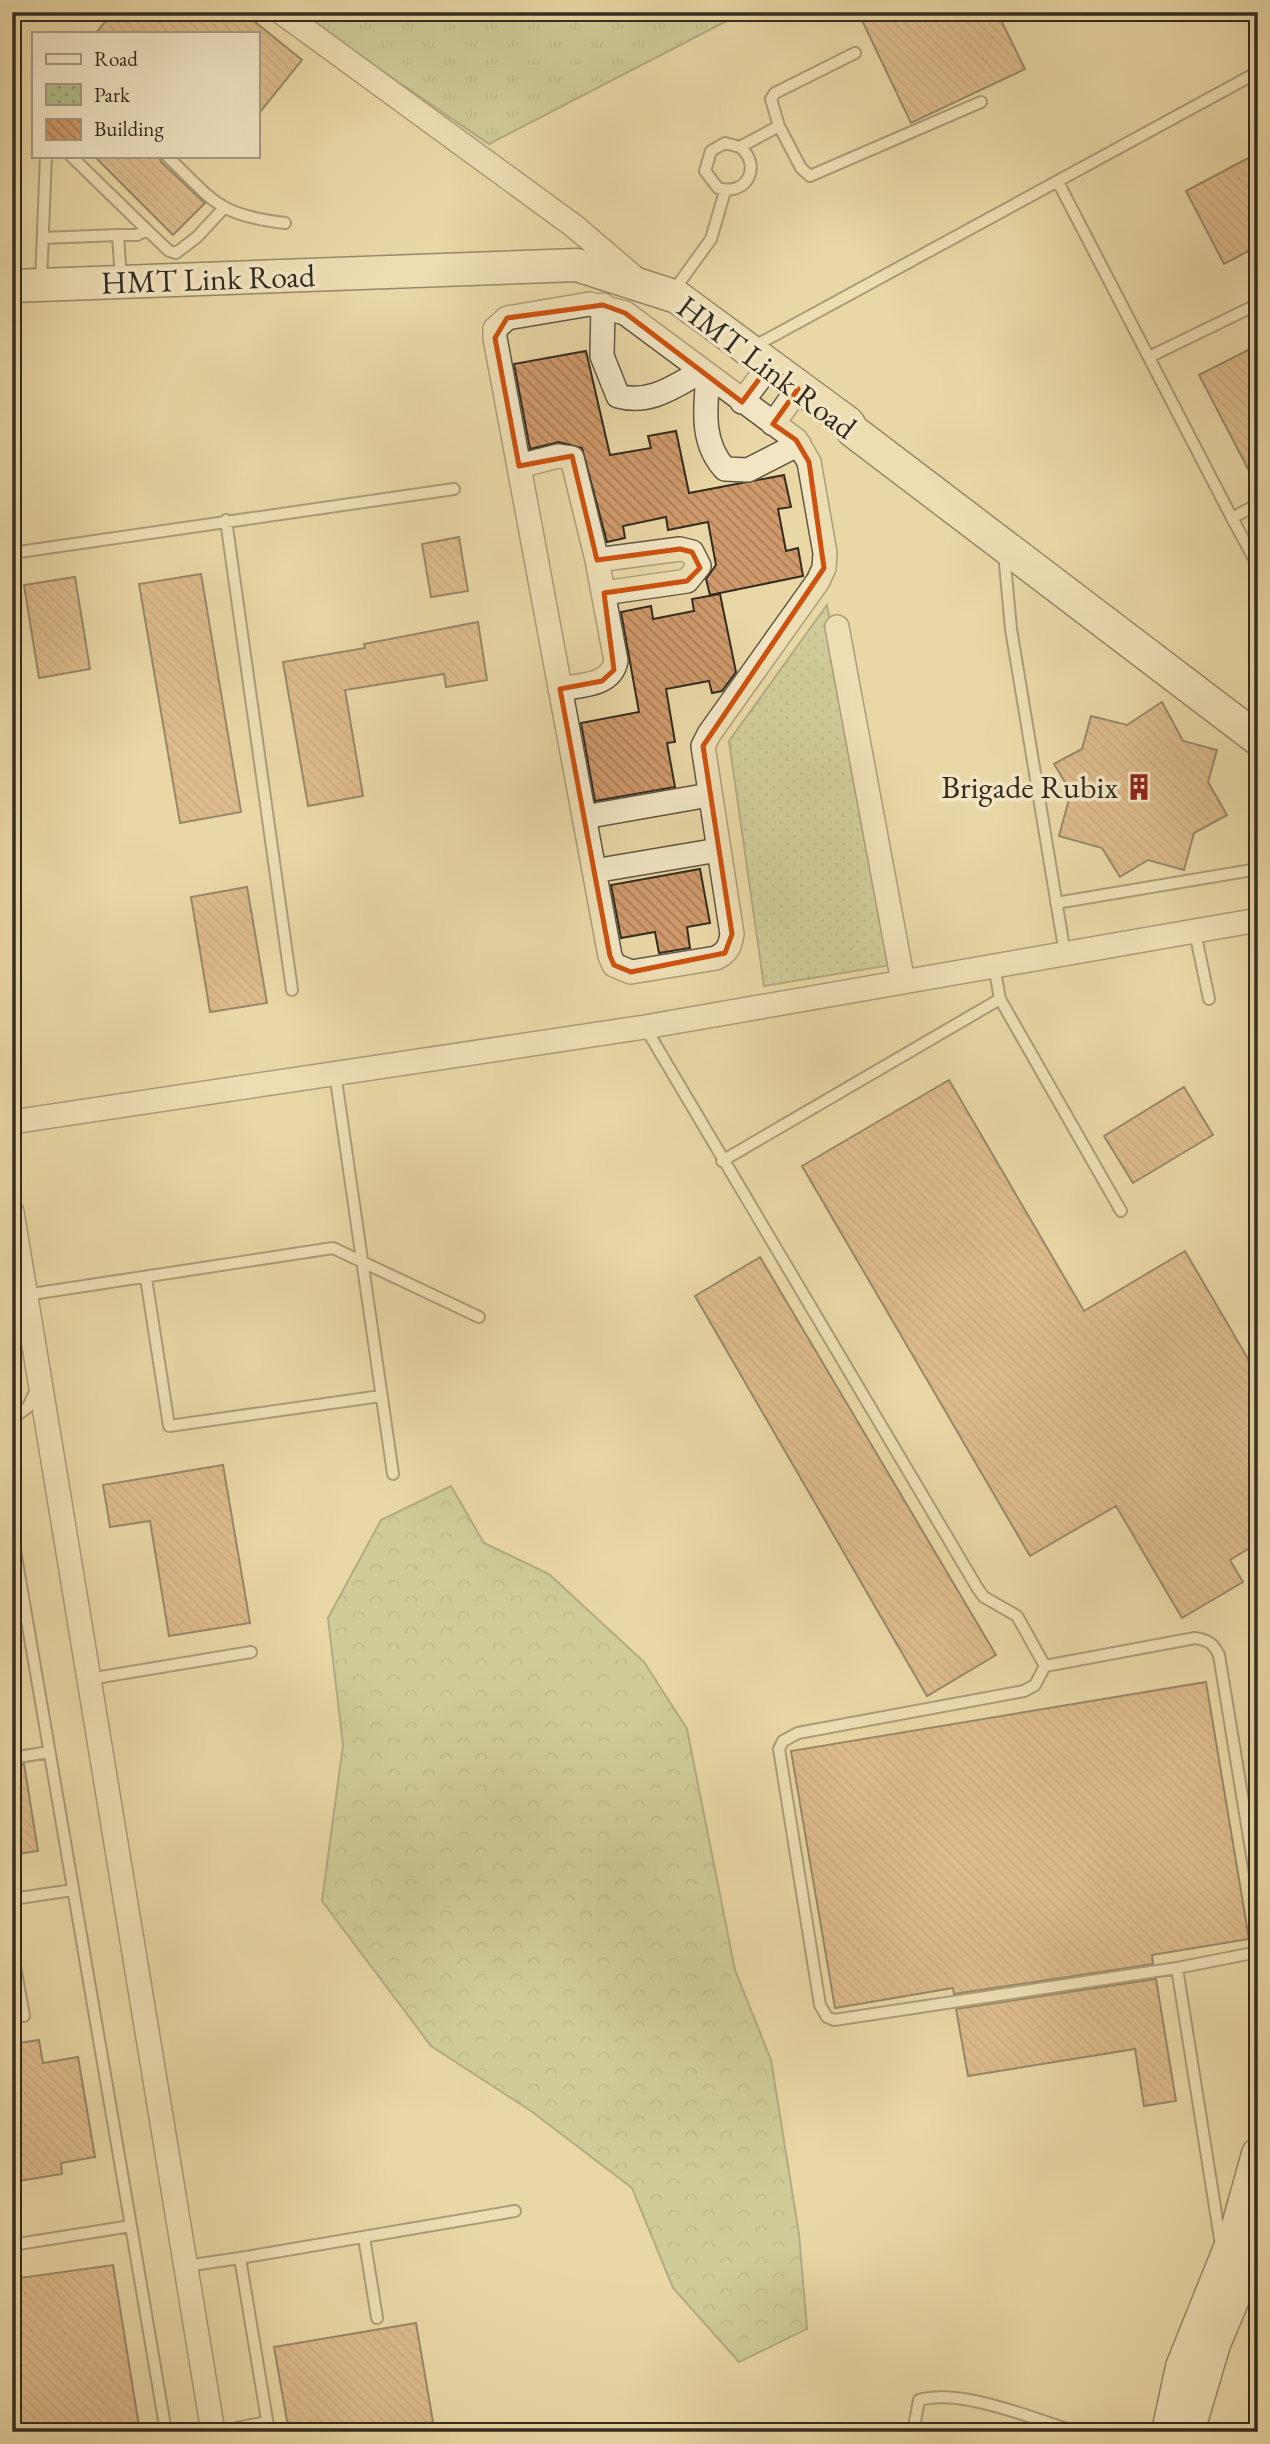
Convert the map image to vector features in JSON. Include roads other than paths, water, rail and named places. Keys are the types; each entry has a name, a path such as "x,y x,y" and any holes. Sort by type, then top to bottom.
{"street":[{"path":"281,12 574,226 657,290"},
{"name":"HMT Link Road","path":"27,285 577,265 657,290 798,388 1141,660 1202,704 1258,739"},
{"path":"590,304 603,305 625,313 705,374 799,444 809,462 824,568 703,746 703,760 732,934 725,953 631,972 621,971 610,956 495,329 507,318 590,304"},
{"path":"603,305 602,356 618,396 632,400 657,396 705,374"},
{"path":"743,402 758,358"},
{"path":"705,374 704,419 713,456 726,469 748,470 799,444"},
{"path":"773,424 798,388"},
{"path":"519,466 558,456 572,458 604,593 616,661 614,670 602,681 560,689"},
{"path":"597,560 680,549 692,551 699,566 687,581 604,593"},
{"path":"837,627 903,982"},
{"path":"584,817 709,795"},
{"path":"594,871 718,850"},
{"path":"12,1122 645,1027 1258,920"},
{"path":"12,1212 186,2266 225,2430"},
{"path":"1188,2432 1205,2339 1225,2262 1249,2196 1258,2154"},
{"path":"1168,2432 1182,2367 1205,2339 1258,2239"}],"lane":[{"path":"855,53 775,93 771,99 779,127 801,169 810,176 981,102"},
{"path":"758,358 1058,182 1258,72"},
{"path":"740,147 779,127"},
{"path":"725,143 740,147 751,159 751,176 740,188 725,191 707,178 707,157 717,146 725,143"},
{"path":"27,285 43,238 46,158"},
{"path":"73,158 169,251 176,253 197,237 223,209"},
{"path":"169,158 223,209 244,218 285,223"},
{"path":"1058,182 1258,566"},
{"path":"657,290 711,239 725,191"},
{"path":"43,238 137,234 147,230"},
{"path":"118,235 121,282"},
{"path":"1149,357 1258,304"},
{"path":"12,554 226,520 454,489"},
{"path":"1232,518 1258,504"},
{"path":"226,520 292,990"},
{"path":"1065,954 1011,629 1006,562 1141,660"},
{"path":"1056,903 1258,869"},
{"path":"1195,932 1209,999"},
{"path":"995,966 1000,999 1121,1211"},
{"path":"722,1161 1000,999"},
{"path":"645,1027 978,1589 992,1602 1017,1616 1045,1666"},
{"path":"335,1073 393,1474"},
{"path":"25,1294 146,1278 332,1248 479,1317"},
{"path":"146,1278 169,1426 381,1396"},
{"path":"12,1419 35,1396 39,1375"},
{"path":"12,1533 166,2432"},
{"path":"1045,1666 1195,1638 1213,1645 1219,1655 1258,1892"},
{"path":"89,1679 251,1652"},
{"path":"1045,1666 1035,1685 1024,1691 798,1733 783,1741 778,1759 822,2011 827,2017 842,2020 1177,1968 1258,1952"},
{"path":"12,1758 50,1752"},
{"path":"12,1899 73,1890"},
{"path":"12,1951 24,2016"},
{"path":"1177,1968 1214,2210 1225,2262"},
{"path":"186,2266 515,2211"},
{"path":"12,2245 131,2226"},
{"path":"364,2237 377,2318"},
{"path":"225,2430 268,2427 240,2258"},
{"path":"913,2432 919,2400 931,2397 967,2400 1076,2432"},
{"path":"1253,2432 1258,2409"},
{"path":"422,2432 439,2429"}],"place":[{"name":"Brigade Rubix","path":"1139,787"}]}
